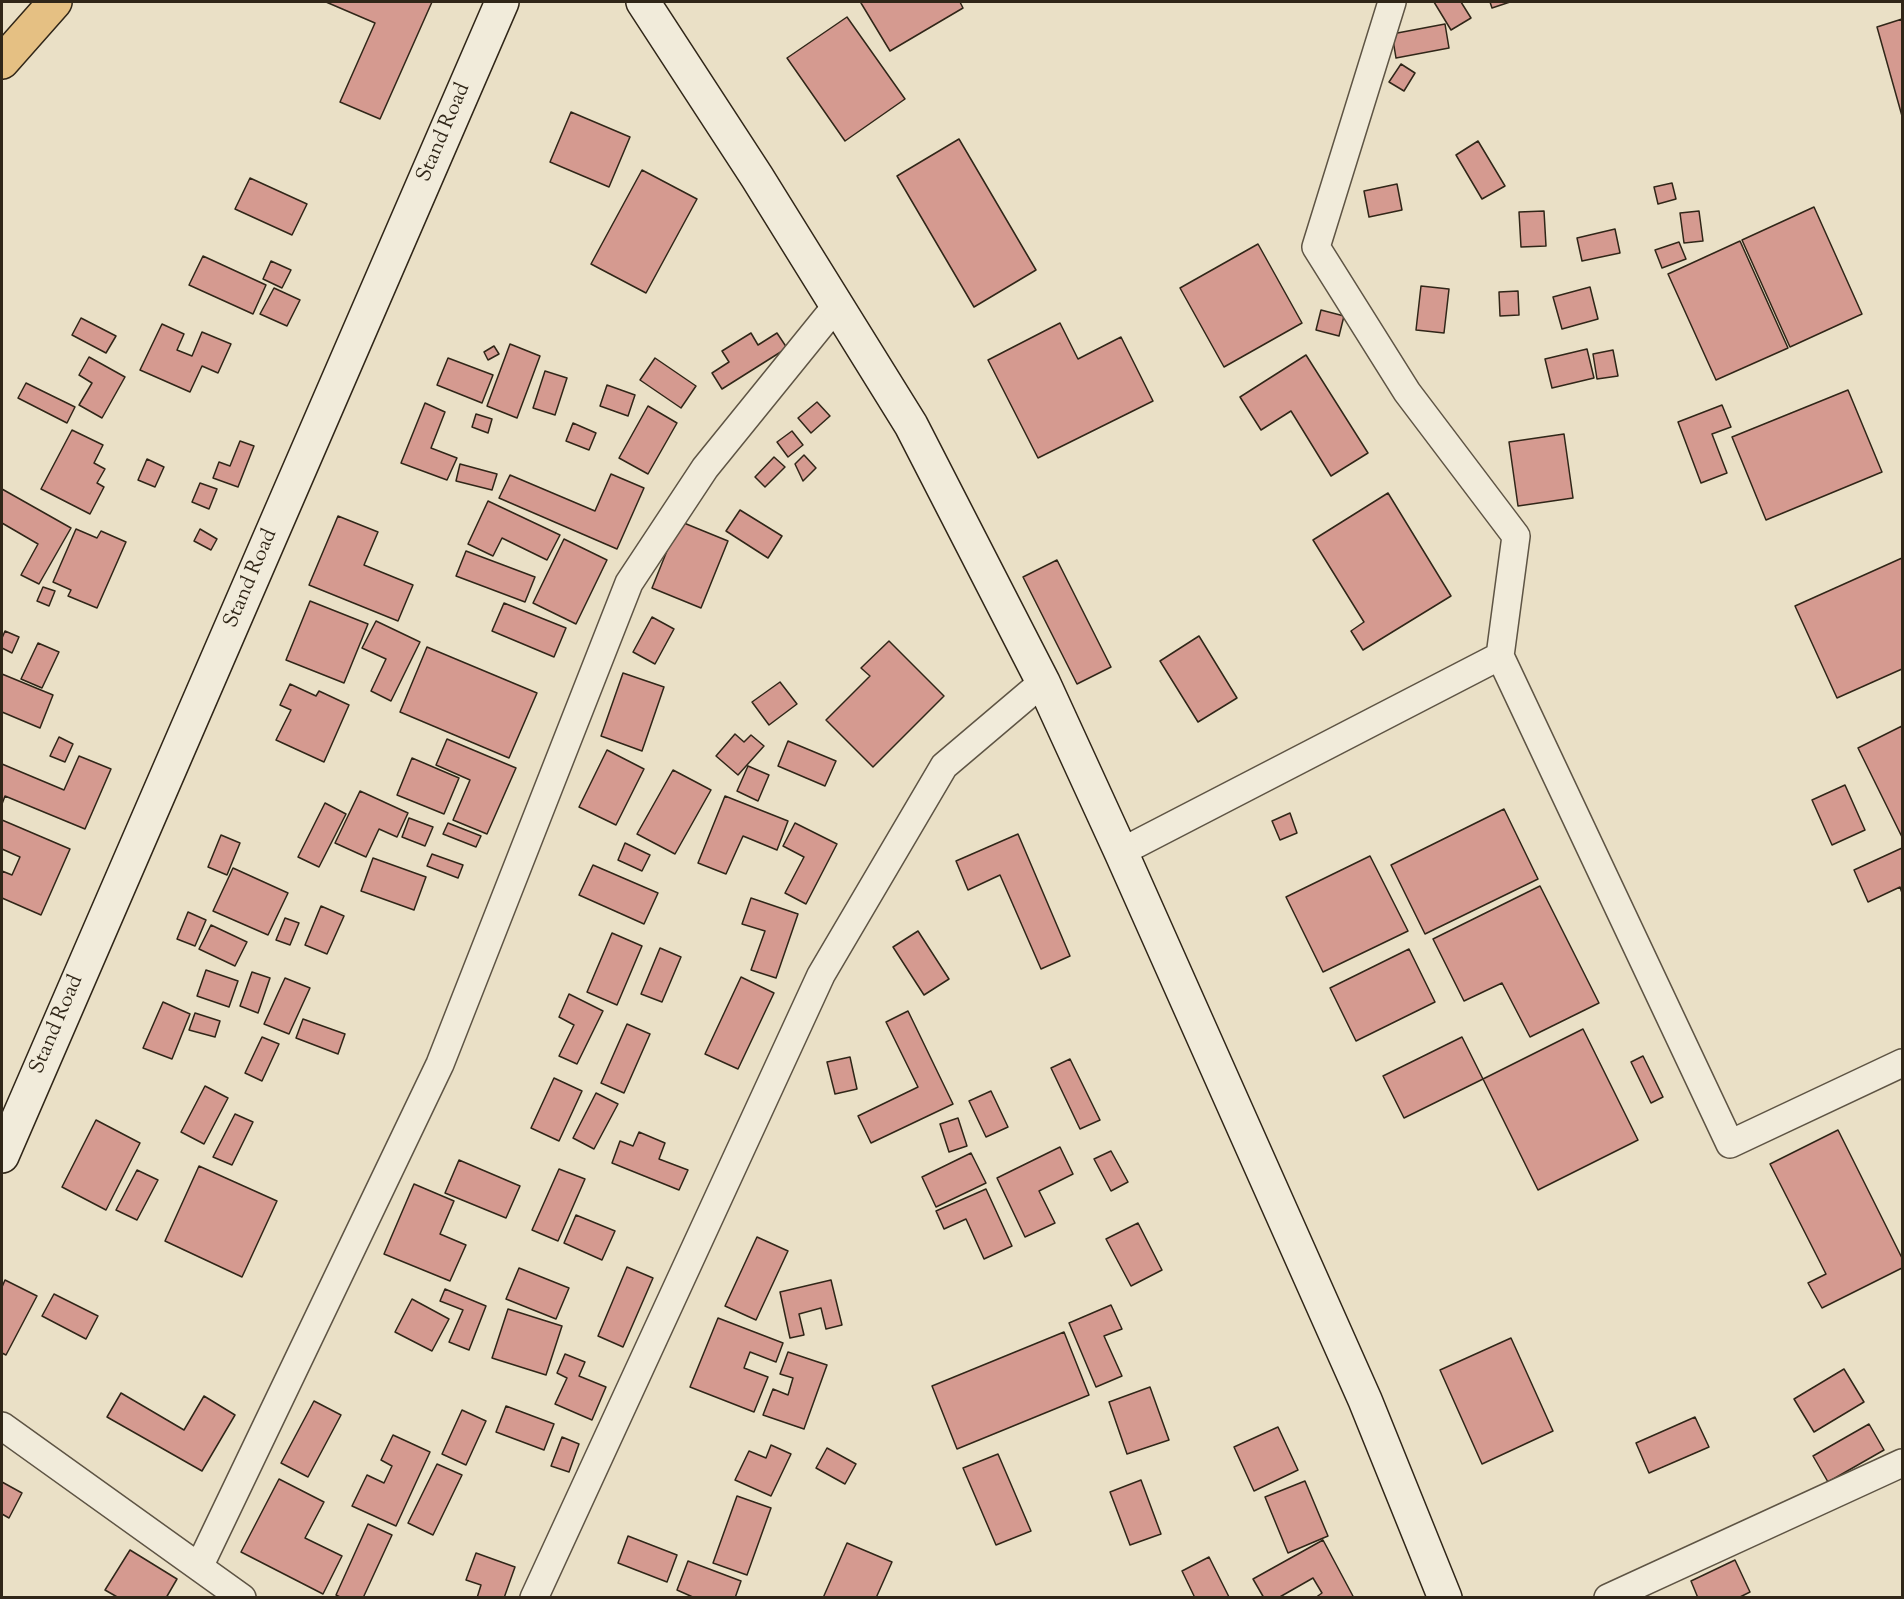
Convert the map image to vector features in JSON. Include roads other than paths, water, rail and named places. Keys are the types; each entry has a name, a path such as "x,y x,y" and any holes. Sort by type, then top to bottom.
{"highway":[{"path":"2,62 55,2"}],"main road":[{"name":"Stand Road","path":"2,1156 502,2"},
{"path":"644,2 757,177 911,425 1043,682 1365,1400 1445,1598"}],"street":[{"path":"1392,2 1317,247 1407,392 1516,536 1500,656 1730,1144 1902,1063"},
{"path":"199,1566 440,1064 629,583 705,468 837,305"},
{"path":"1121,852 1500,656"},
{"path":"534,1598 821,975 944,766 1043,682"},
{"path":"2,1426 242,1598"},
{"path":"1608,1598 1902,1463"}]}
